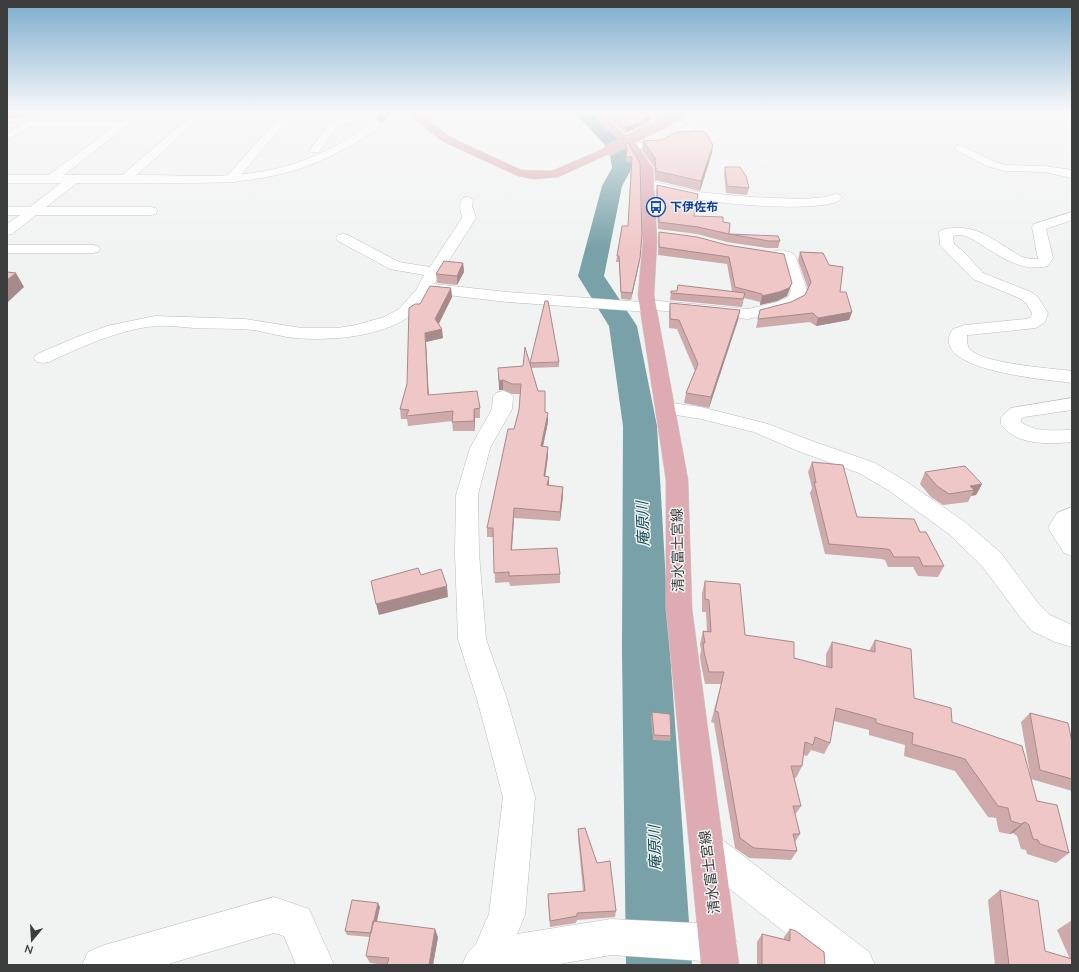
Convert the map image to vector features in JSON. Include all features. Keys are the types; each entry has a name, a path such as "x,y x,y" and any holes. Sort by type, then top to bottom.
{"main road":[{"path":"501,158 524,168 553,168 583,158"},
{"name":"清水富士宮線","path":"640,158 646,168 657,234 646,294 677,480 680,609 719,954"}],"street":[{"path":"51,179 78,158"},
{"path":"125,179 148,158"},
{"path":"231,179 249,158"},
{"path":"7,179 231,179 264,176 301,165 315,158"},
{"path":"980,158 991,164 1005,168 1053,170 1072,174"},
{"path":"7,231 74,179"},
{"path":"648,184 698,196 750,201 802,203 826,201 836,198"},
{"path":"43,358 62,349 115,330 138,323 156,321 252,325 308,334 358,330 378,325 397,317 412,307 469,218 466,206 467,201"},
{"path":"7,211 151,211"},
{"path":"1072,216 1039,228 1046,258 1043,264 1037,265 1020,263 971,234 951,231 946,233 947,245 960,256 978,276 1025,295 1032,300 1040,313 1039,319 1030,324 965,330 959,333 958,343 962,351 968,357 995,366 1072,377"},
{"path":"343,238 395,266 434,272"},
{"path":"7,249 93,249"},
{"path":"425,288 508,297 748,314 782,306 795,300 799,291 788,257 773,254 804,254"},
{"path":"485,961 507,915 519,797 492,699 472,639 467,553 467,495 480,448 502,409 503,397"},
{"path":"1072,404 1018,412 1011,417 1010,424 1019,431 1032,436 1072,436"},
{"path":"665,408 701,413 761,428 805,446 867,468 896,485 957,528 992,560 1010,581 1029,610 1041,623 1072,636"},
{"path":"1072,515 1066,519 1060,528 1072,547"},
{"path":"708,850 856,965"},
{"path":"101,965 274,914 296,922 315,965"},
{"path":"485,961 611,938 719,954"}],"building":[{"path":"632,158 637,158 640,163 642,235 640,258 632,293 621,292 619,256 617,256 622,226 628,226"},
{"path":"655,158 709,158 701,181 656,171"},
{"path":"725,167 740,167 746,176 749,188 727,186"},
{"path":"657,185 698,194 694,216 723,217 723,222 730,223 729,234 698,227 659,222"},
{"path":"659,232 697,237 727,245 784,254 792,283 789,288 762,296 762,294 735,287 729,257 659,247"},
{"path":"729,234 778,236 780,241 769,241"},
{"path":"800,252 823,253 829,265 843,267 840,292 846,292 852,312 818,318 813,313 758,319 760,310 791,302 805,295 811,282"},
{"path":"444,261 463,263 457,276 436,274"},
{"path":"7,272 16,273 7,280"},
{"path":"678,285 745,293 743,299 671,293 671,291 677,291"},
{"path":"430,286 451,288 435,319 442,329 425,333 428,395 477,391 480,408 474,409 474,421 452,422 453,411 406,416 409,410 400,409 407,384 409,308 415,304 420,304"},
{"path":"545,301 548,301 559,362 530,363"},
{"path":"670,303 740,310 711,397 686,393 698,364 679,320 670,319"},
{"path":"525,347 538,391 545,391 545,412 548,413 541,446 548,447 544,476 549,477 547,485 563,487 560,512 514,508 511,550 557,548 560,574 509,576 509,572 494,573 493,528 487,528 508,429 514,429 519,410 521,384 512,384 503,380 499,381 498,368 523,366"},
{"path":"812,462 843,465 857,517 914,519 920,532 926,532 944,566 923,566 919,557 894,557 890,550 887,549 829,544 814,482 816,483"},
{"path":"965,466 982,484 970,486 974,490 949,494 937,486 925,472"},
{"path":"418,568 421,575 441,569 447,586 376,604 371,581"},
{"path":"705,581 740,584 745,635 794,642 794,658 832,668 832,642 875,652 875,640 911,649 914,698 951,708 952,722 1022,746 1037,801 1057,805 1069,853 1040,844 1038,840 1033,839 1029,825 1025,822 1021,824 1011,821 1008,808 998,806 965,759 912,744 913,733 876,723 876,719 836,708 830,743 815,737 813,745 805,742 802,766 791,766 801,806 793,806 800,834 793,834 797,851 754,848 740,838 718,712 715,711 724,672 709,672 704,652 703,643 705,643 703,631 711,632 709,600 705,599"},
{"path":"652,712 670,714 671,736 654,735"},
{"path":"1030,713 1068,723 1072,742 1072,779 1040,770"},
{"path":"585,828 597,863 610,861 616,911 577,913 577,916 550,921 548,894 585,891 578,829"},
{"path":"1000,890 1038,901 1045,951 1072,959 1072,965 1009,965"},
{"path":"352,900 378,903 371,933 345,931"},
{"path":"373,921 435,929 429,965 387,965 389,958 366,956"},
{"path":"790,929 796,931 824,952 825,965 762,965 762,934 790,941"}],"waterway":[{"name":"庵原川","path":"620,158 622,168 612,186 591,276 623,326 640,426 646,652 659,965"}],"place":[{"name":"下伊佐布","path":"656,207"}]}
